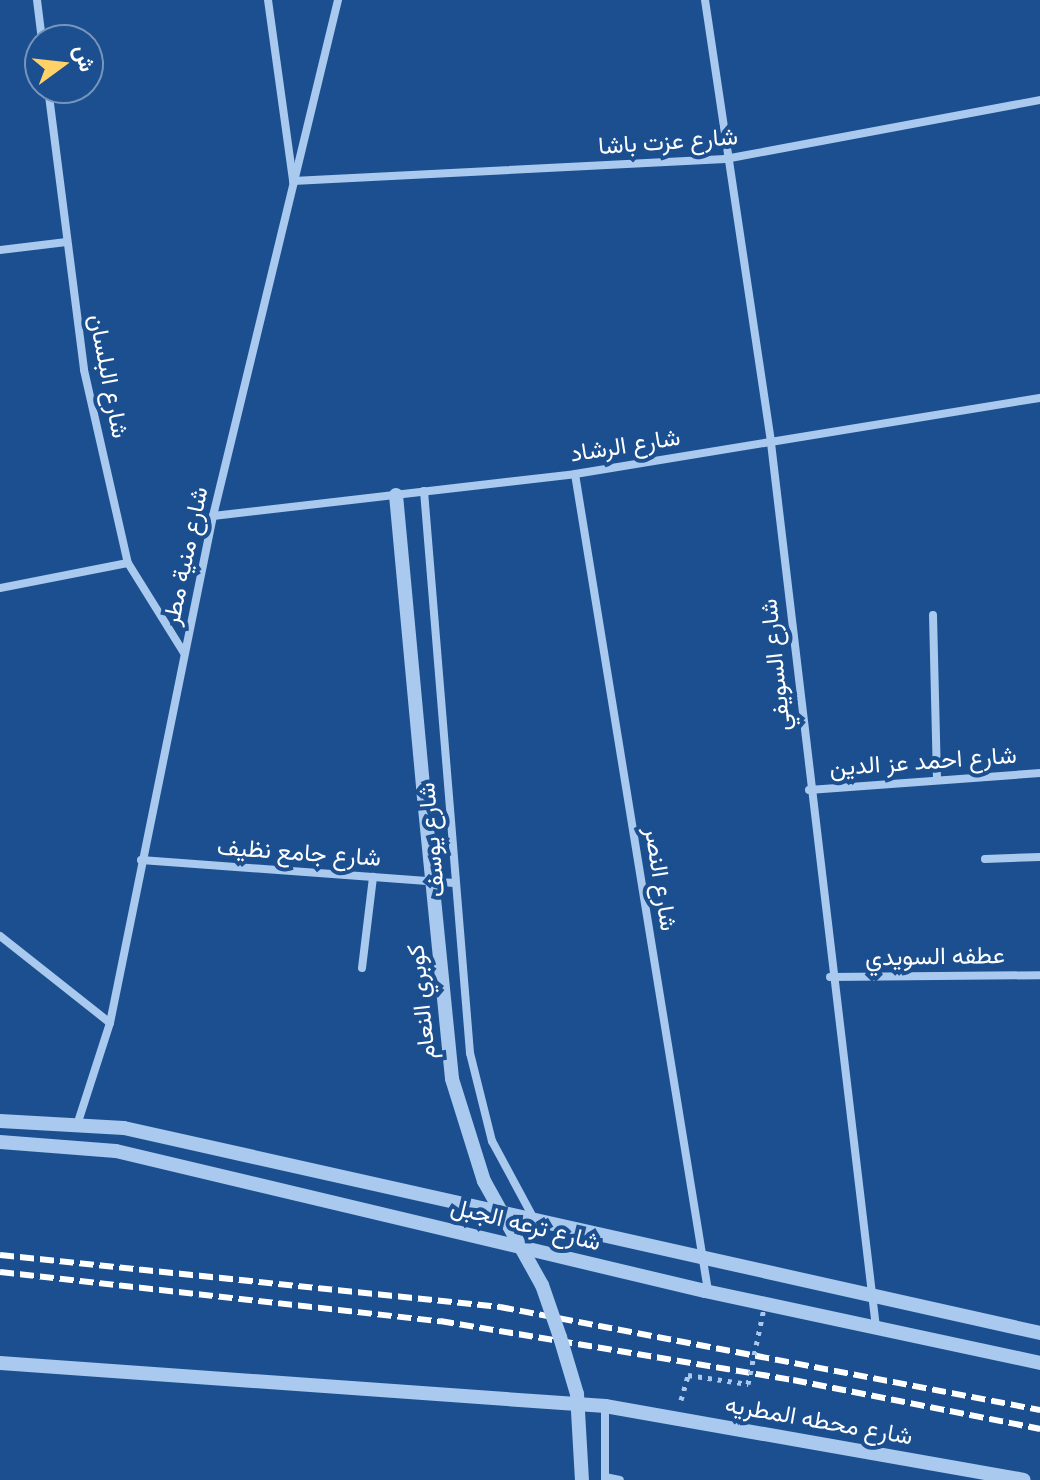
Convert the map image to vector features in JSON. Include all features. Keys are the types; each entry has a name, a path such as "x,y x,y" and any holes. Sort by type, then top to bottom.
{"street":[{"path":"37,0 40,24"},
{"path":"268,0 293,181"},
{"name":"شارع منية مطر","path":"78,1122 110,1023 213,516 338,0"},
{"name":"شارع السويفي","path":"705,0 725,159 771,443 830,977 876,1328"},
{"name":"شارع عزت باشا","path":"293,181 725,159 1040,100"},
{"name":"شارع البلسان","path":"50,104 84,370 128,563 184,653"},
{"path":"0,250 67,242"},
{"name":"شارع الرشاد","path":"213,516 575,474 1040,398"},
{"name":"شارع النصر","path":"575,474 708,1291"},
{"name":"شارع يوسف","path":"424,491 454,883 478,1097 510,1182 535,1220"},
{"name":"كوبري النعام","path":"396,495 452,1079 484,1181 542,1285 560,1337 577,1394 582,1480"},
{"path":"0,588 128,563"},
{"path":"933,615 937,780"},
{"name":"شارع احمد عز الدين","path":"809,790 1040,773"},
{"path":"985,859 1040,857"},
{"name":"شارع جامع نظيف","path":"141,860 454,883"},
{"path":"362,968 373,877"},
{"path":"0,936 110,1023"},
{"name":"عطفه السويدي","path":"830,977 1040,975"},
{"name":"شارع ترعه الجبل","path":"0,1121 78,1122 1040,1333"},
{"name":"شارع ترعه الجبل","path":"0,1142 116,1151 708,1291 1040,1363"},
{"name":"شارع محطه المطريه","path":"0,1363 605,1406 676,1416 1024,1480"},
{"path":"605,1406 605,1479 620,1480"}],"path":[{"path":"676,1416 688,1375 748,1384 764,1308"}],"railway":[{"path":"0,1255 500,1307 1040,1410"},
{"path":"0,1272 440,1321 793,1380 1040,1429"}]}
